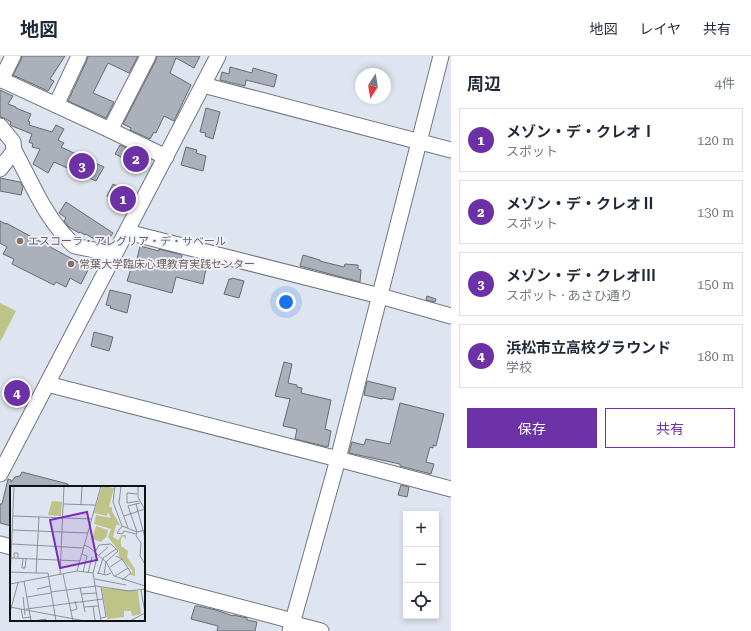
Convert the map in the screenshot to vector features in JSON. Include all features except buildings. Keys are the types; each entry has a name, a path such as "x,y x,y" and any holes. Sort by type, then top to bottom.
{"street":[{"path":"13,56 1,80 166,157"},
{"path":"56,105 79,56"},
{"path":"110,130 148,56"},
{"path":"0,474 218,56"},
{"path":"291,626 338,459 441,56"},
{"path":"203,85 451,150"},
{"path":"0,126 13,142 14,151 47,212 59,230 75,246 114,256"},
{"path":"0,169 14,151"},
{"path":"127,232 380,296 451,316"},
{"path":"47,384 451,489"},
{"path":"0,544 10,547"},
{"path":"145,582 291,626 298,625 321,631"}],"green space":[{"path":"0,303 16,311 0,342"}],"place":[{"name":"メゾン・デ・クレオⅡ","path":"136,159"},
{"name":"メゾン・デ・クレオⅢ","path":"82,166"},
{"name":"メゾン・デ・クレオⅠ","path":"123,199"},
{"name":"エスコーラ・アレグリア・デ・サベール","path":"20,241"},
{"name":"常葉大学臨床心理教育実践センター","path":"71,264"},
{"name":"浜松市立高校グラウンド","path":"17,393"}]}
